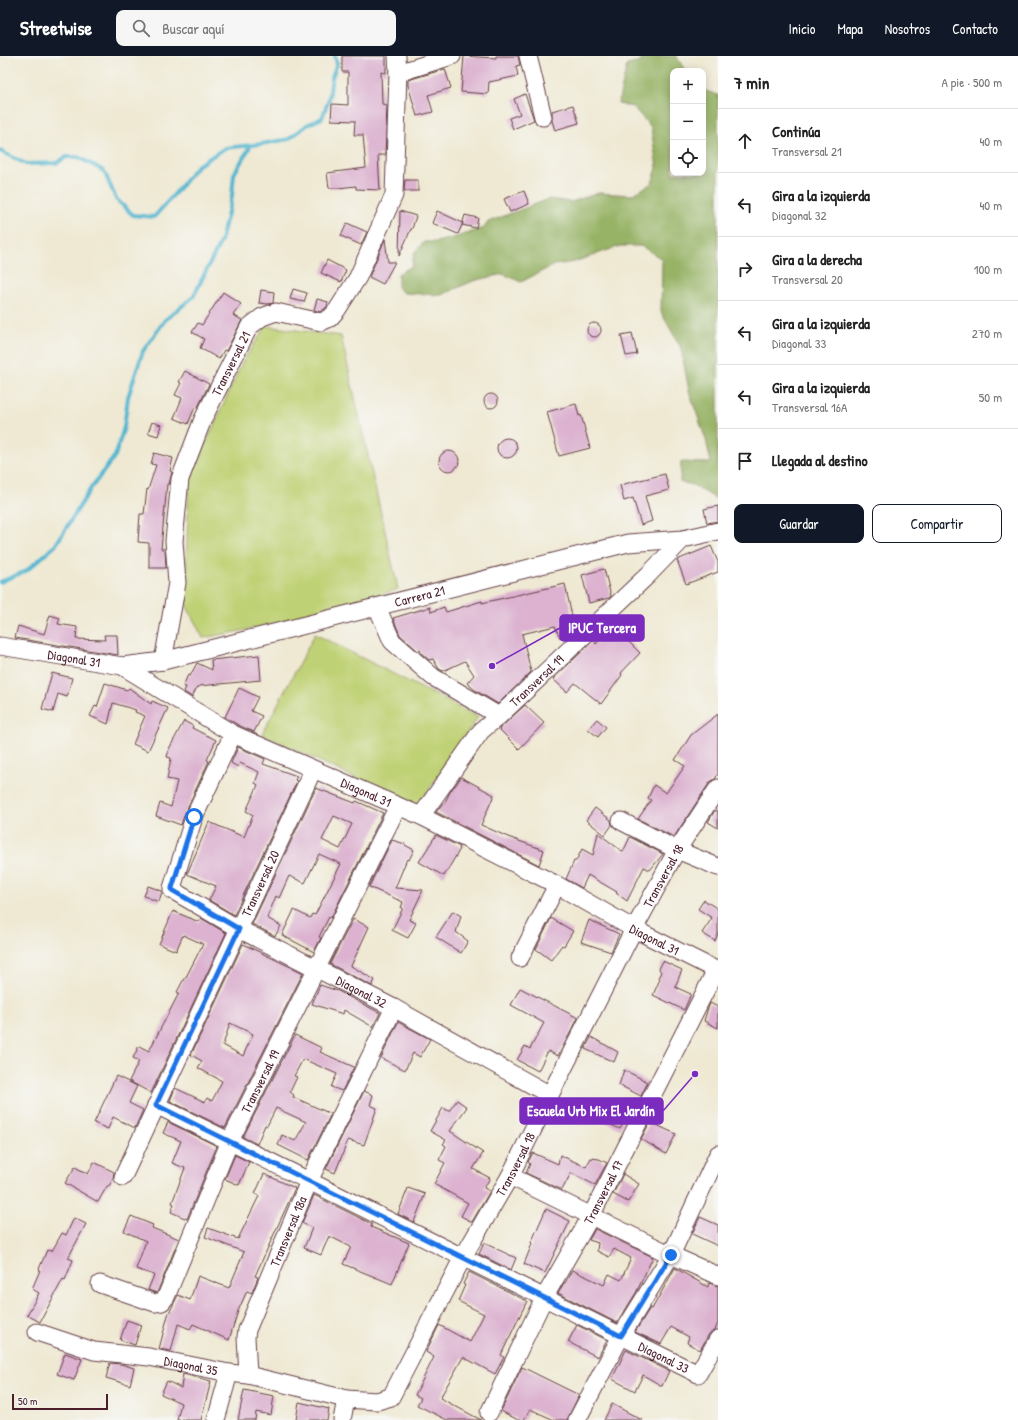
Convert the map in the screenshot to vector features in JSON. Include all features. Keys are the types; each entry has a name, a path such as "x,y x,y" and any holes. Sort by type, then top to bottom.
{"street":[{"path":"397,64 452,56"},
{"path":"528,56 543,117"},
{"name":"Transversal 21","path":"163,661 177,583 174,541 180,479 203,418 249,327 262,317 276,312 321,322 330,318 337,310 358,277 394,195 397,64"},
{"name":"Carrera 21","path":"122,666 163,661 628,543 683,539 718,531"},
{"name":"Transversal 19","path":"421,816 481,731 499,716 648,575 683,539"},
{"path":"377,606 392,641 432,677 499,716"},
{"name":"Diagonal 31","path":"2,647 122,666 233,734 421,816 557,885 634,929 717,970"},
{"name":"Diagonal 32","path":"233,734 194,817 172,890 239,929 394,1008 550,1095"},
{"name":"Transversal 20","path":"123,1177 313,770"},
{"name":"Transversal 18","path":"346,1399 377,1401 391,1397 464,1258 510,1176 634,929 676,850 718,788"},
{"name":"Transversal 19","path":"100,1284 155,1303 162,1302 166,1297 230,1141 398,806"},
{"path":"621,821 676,850 718,867"},
{"path":"520,958 557,885"},
{"name":"Transversal 17","path":"489,1413 544,1298 591,1216 717,970"},
{"name":"Transversal 18a","path":"248,1375 247,1330 309,1181 394,1008"},
{"name":"Diagonal 33","path":"156,1105 698,1374 718,1339"},
{"path":"577,1420 621,1336 671,1255 718,1154"},
{"path":"510,1176 671,1255 718,1276"},
{"name":"Diagonal 35","path":"37,1332 94,1352 148,1357 229,1373 248,1375 346,1399"},
{"path":"216,1420 229,1373"},
{"path":"342,1420 346,1399"}],"green space":[{"path":"641,56 676,56 684,68 670,68 670,176 706,176 706,91 718,95 718,500 693,485 680,482 681,462 711,463 706,440 689,391 681,348 661,312 662,259 641,246 620,246 574,262 554,265 521,282 503,274 473,281 441,295 404,293 398,288 398,274 412,266 414,253 424,242 437,242 484,228 488,222 549,199 571,202 599,193 632,195 652,183 657,168 651,127 633,107 618,104 627,65 641,62"},
{"path":"266,326 341,336 398,589 350,606 246,630 203,638 185,603 189,481 242,363"},
{"path":"315,634 478,717 417,807 262,734"}],"building":[{"path":"342,56 386,56 386,73 381,72 382,104 387,105 385,155 378,155 380,190 356,189 356,186 329,188 327,173 366,168 363,135 354,135 355,121 331,120 332,104 348,105 348,72 342,72"},
{"path":"464,56 496,58 496,56 518,56 520,65 516,66 518,76 489,82 488,94 461,92"},
{"path":"445,69 451,88 428,95 433,112 417,116 408,85 408,80"},
{"path":"525,94 534,120 513,129 509,118 520,114 514,99"},
{"path":"573,105 579,123 555,130 552,121 552,111"},
{"path":"405,180 418,180 418,191 404,191"},
{"path":"524,191 529,204 510,212 504,199"},
{"path":"400,211 416,216 412,229 399,256"},
{"path":"437,211 463,223 458,234 432,223"},
{"path":"465,215 478,218 476,228 462,225"},
{"path":"347,223 367,232 361,245 341,236"},
{"path":"385,239 388,262 395,262 383,284 369,277"},
{"path":"327,260 346,270 341,282 321,273"},
{"path":"293,289 307,293 304,302 290,299"},
{"path":"261,290 274,292 273,303 259,303"},
{"path":"223,292 241,304 233,315 242,320 226,351 224,350 219,359 200,348 204,339 192,332 198,323 202,325"},
{"path":"317,299 328,302 327,307 320,312 314,310"},
{"path":"591,323 597,323 601,327 601,333 597,337 591,337 587,333 587,327"},
{"path":"632,333 637,354 626,356 621,335"},
{"path":"185,371 209,384 197,409 195,407 188,424 174,418 182,398 175,395 181,383 179,382"},
{"path":"488,394 494,394 498,398 498,404 494,408 488,408 484,404 484,398"},
{"path":"576,404 579,416 581,415 590,448 559,456 547,412"},
{"path":"152,422 161,425 158,436 148,433"},
{"path":"507,438 514,441 517,448 514,455 507,458 500,455 497,448 500,441"},
{"path":"449,451 456,454 459,461 456,468 449,471 442,468 439,461 442,454"},
{"path":"154,453 173,458 170,471 172,472 169,484 167,484 161,549 165,549 166,568 149,568 149,543 138,542 140,514 144,514 147,489 148,490 156,465 151,464"},
{"path":"665,474 669,490 645,496 652,521 641,525 633,498 624,501 620,485"},
{"path":"718,506 718,521 707,523 704,509"},
{"path":"711,546 718,562 718,572 686,584 677,560"},
{"path":"604,569 611,596 609,598 589,603 582,575"},
{"path":"565,584 575,630 571,634 560,638 555,626 522,634 531,672 498,704 475,690 467,683 474,675 465,661 443,671 439,669 433,659 429,660 421,653 420,650 418,651 400,635 393,618 430,607 431,612 444,607 446,612 482,601 482,603"},
{"path":"50,615 60,618 58,624 77,627 76,639 105,640 104,635 117,635 118,655 15,638 18,626 44,634"},
{"path":"613,626 640,653 621,673 622,675 601,704 575,683 567,692 553,679 594,640 596,644"},
{"path":"259,655 261,680 199,686 192,697 184,692 186,687 183,686 188,675 190,676 197,663 212,670 211,660"},
{"path":"52,673 72,678 67,697 58,694 53,712 42,709"},
{"path":"105,683 127,690 129,688 151,704 152,701 168,708 148,751 133,744 145,716 135,712 136,710 113,703 108,724 90,716 95,706 97,707"},
{"path":"239,688 258,697 251,711 262,716 254,732 225,717"},
{"path":"525,705 544,723 519,749 499,729"},
{"path":"718,714 718,774 715,779 710,782 674,837 638,819 651,800 648,798 654,785 666,793 685,766 675,760 691,735"},
{"path":"597,719 606,727 598,737 588,729"},
{"path":"184,721 193,726 192,728 216,740 207,760 209,761 181,825 156,816 160,803 171,807 177,781 167,779 171,758 167,757 169,749"},
{"path":"238,747 265,759 263,764 297,776 295,780 297,781 234,915 209,900 216,886 187,874 209,822 244,837 253,815 246,811 258,785 255,783 259,772 240,763 238,767 231,763"},
{"path":"461,777 494,795 481,825 544,850 539,865 436,812 443,803 444,804 450,792"},
{"path":"316,788 355,803 356,801 383,813 331,918 329,917 319,937 321,938 314,952 282,935 294,910 310,918 312,914 315,915 341,864 319,854 305,883 289,876 279,898 276,896 267,918 281,926 275,936 252,924","holes":["334,816 352,824 340,849 322,840"]},
{"path":"595,808 611,820 612,825 605,835 586,820"},
{"path":"715,810 718,812 718,828 708,822"},
{"path":"598,833 623,852 630,837 663,854 650,870 644,867 627,901 616,893 617,892 588,875 582,888 566,879 574,861 576,861 582,849 593,855"},
{"path":"436,835 460,847 444,876 419,862"},
{"path":"392,840 405,844 414,850 409,860 407,859 395,888 423,890 409,920 416,923 408,938 392,930 403,908 401,908 403,902 369,887"},
{"path":"148,886 162,891 159,902 144,896"},
{"path":"704,900 718,909 718,934 715,941 702,933 712,918 698,909"},
{"path":"173,911 199,922 201,918 226,933 151,1093 129,1081 139,1061 133,1058 139,1046 149,1051 179,993 177,992 203,944 183,935 176,951 159,944"},
{"path":"453,911 461,916 456,932 468,941 461,953 436,937"},
{"path":"551,918 573,931 564,946 562,945 551,960 536,949"},
{"path":"353,919 369,927 351,966 375,980 372,986 330,964"},
{"path":"589,920 619,934 611,952 581,942"},
{"path":"243,944 303,973 225,1128 170,1101 175,1088 205,1102 207,1098 212,1101 222,1081 198,1068 202,1061 191,1055","holes":["230,1023 253,1034 243,1056 223,1045"]},
{"path":"663,961 682,970 675,987 691,994 684,1010 653,995 660,979 658,978 661,972 659,969"},
{"path":"320,985 338,991 380,1013 373,1027 344,1010 343,1014 312,1004"},
{"path":"520,988 578,1018 558,1056 548,1051 538,1071 517,1060 525,1046 530,1049 544,1023 511,1005"},
{"path":"710,1003 718,1007 718,1028 704,1021"},
{"path":"398,1022 430,1039 420,1057 413,1053 405,1070 381,1058"},
{"path":"295,1035 322,1048 320,1052 354,1067 342,1091 331,1087 337,1074 303,1059 294,1076 297,1077 290,1092 294,1095 293,1097 331,1114 308,1160 278,1145 282,1135 295,1141 306,1122 276,1108 267,1126 265,1125 257,1144 243,1137"},
{"path":"591,1037 618,1052 614,1062 585,1049"},
{"path":"624,1070 648,1082 641,1096 619,1085"},
{"path":"116,1076 137,1086 129,1103 143,1110 135,1128 113,1117 108,1129 94,1123"},
{"path":"364,1091 373,1095 370,1105 377,1108 364,1145 348,1140 335,1173 326,1169"},
{"path":"457,1100 467,1107 450,1131 483,1153 473,1169 490,1178 484,1188 490,1191 472,1222 461,1216 468,1203 434,1184 445,1163 439,1160 446,1146 443,1144 446,1140 430,1131 443,1108 449,1111"},
{"path":"605,1100 629,1112 620,1129 596,1118"},
{"path":"168,1122 217,1146 187,1219 171,1212 174,1204 172,1203 185,1168 172,1163 181,1141 163,1133"},
{"path":"650,1122 676,1134 666,1154 641,1139"},
{"path":"533,1153 558,1164 560,1155 586,1167 591,1158 599,1159 607,1163 595,1185 571,1173 562,1190 526,1173 530,1164 528,1162"},
{"path":"235,1155 249,1162 239,1185 225,1179"},
{"path":"94,1162 114,1172 113,1179 109,1186 107,1186 98,1202 65,1183 75,1167 88,1174"},
{"path":"264,1174 295,1188 255,1276 258,1277 252,1293 247,1291 238,1311 229,1340 193,1324 190,1329 178,1324 171,1351 159,1349 168,1315 178,1295 190,1300 198,1276 229,1288 244,1252 205,1237 208,1228 238,1239 259,1196 255,1194"},
{"path":"623,1174 639,1184 628,1202 613,1194"},
{"path":"408,1188 425,1194 414,1222 398,1214"},
{"path":"314,1195 372,1224 371,1227 409,1243 392,1284 343,1264 351,1247 329,1236 321,1255 304,1248 312,1228 302,1223"},
{"path":"546,1209 570,1221 545,1273 524,1264 532,1244 531,1243"},
{"path":"131,1216 153,1225 152,1228 179,1239 157,1293 148,1290 154,1275 136,1269 146,1241 124,1231"},
{"path":"700,1217 718,1225 718,1246 692,1234"},
{"path":"74,1218 86,1224 68,1258 73,1260 65,1280 63,1279 40,1322 27,1315 39,1293 32,1289 47,1250 52,1251 62,1233 66,1235"},
{"path":"595,1229 653,1257 636,1293 617,1323 558,1293 572,1270 604,1285 609,1274 621,1280 631,1258 614,1249 609,1257 597,1251 598,1243 589,1240"},
{"path":"484,1243 516,1258 511,1270 479,1254"},
{"path":"675,1268 708,1287 709,1283 718,1286 718,1323 715,1330 709,1334 700,1350 687,1343 689,1337 671,1327 661,1344 635,1332 650,1308 652,1309"},
{"path":"469,1272 527,1301 501,1355 504,1357 495,1374 463,1357 440,1398 481,1420 447,1420 417,1405 421,1398 415,1395 434,1357 426,1352 439,1325 470,1342 484,1314 458,1301 465,1285 463,1284"},
{"path":"127,1320 141,1325 135,1345 120,1340"},
{"path":"577,1325 607,1340 598,1357 568,1342"},
{"path":"626,1350 669,1371 662,1386 643,1375 635,1391 612,1379"},
{"path":"65,1353 82,1359 74,1380 57,1374"},
{"path":"110,1363 121,1364 134,1368 130,1385 106,1378"},
{"path":"522,1367 579,1395 567,1420 554,1420 530,1409 524,1420 518,1420 501,1411"},
{"path":"183,1374 211,1381 201,1420 177,1420 181,1403 161,1394 167,1381 181,1388"},
{"path":"244,1390 274,1396 271,1415 256,1412 255,1420 238,1420"},
{"path":"299,1402 329,1409 327,1420 296,1420"},
{"path":"612,1404 642,1420 604,1420"}],"waterway":[{"path":"0,151 26,164 57,163 66,157 78,157 104,171 116,199 133,215 154,217 197,166 225,148 289,139 307,125 322,118 329,99 332,77 337,64 335,56"},
{"path":"0,582 26,571 55,546 91,488 115,456 124,427 128,397 143,351 165,320 193,297 221,241 232,196 234,174 251,145"}],"place":[{"name":"IPUC Tercera","path":"492,666"},
{"name":"Escuela Urb Mix El Jardín","path":"695,1074"}],"route":[{"path":"194,817 172,890 239,929 156,1105 621,1336 671,1255"}]}
